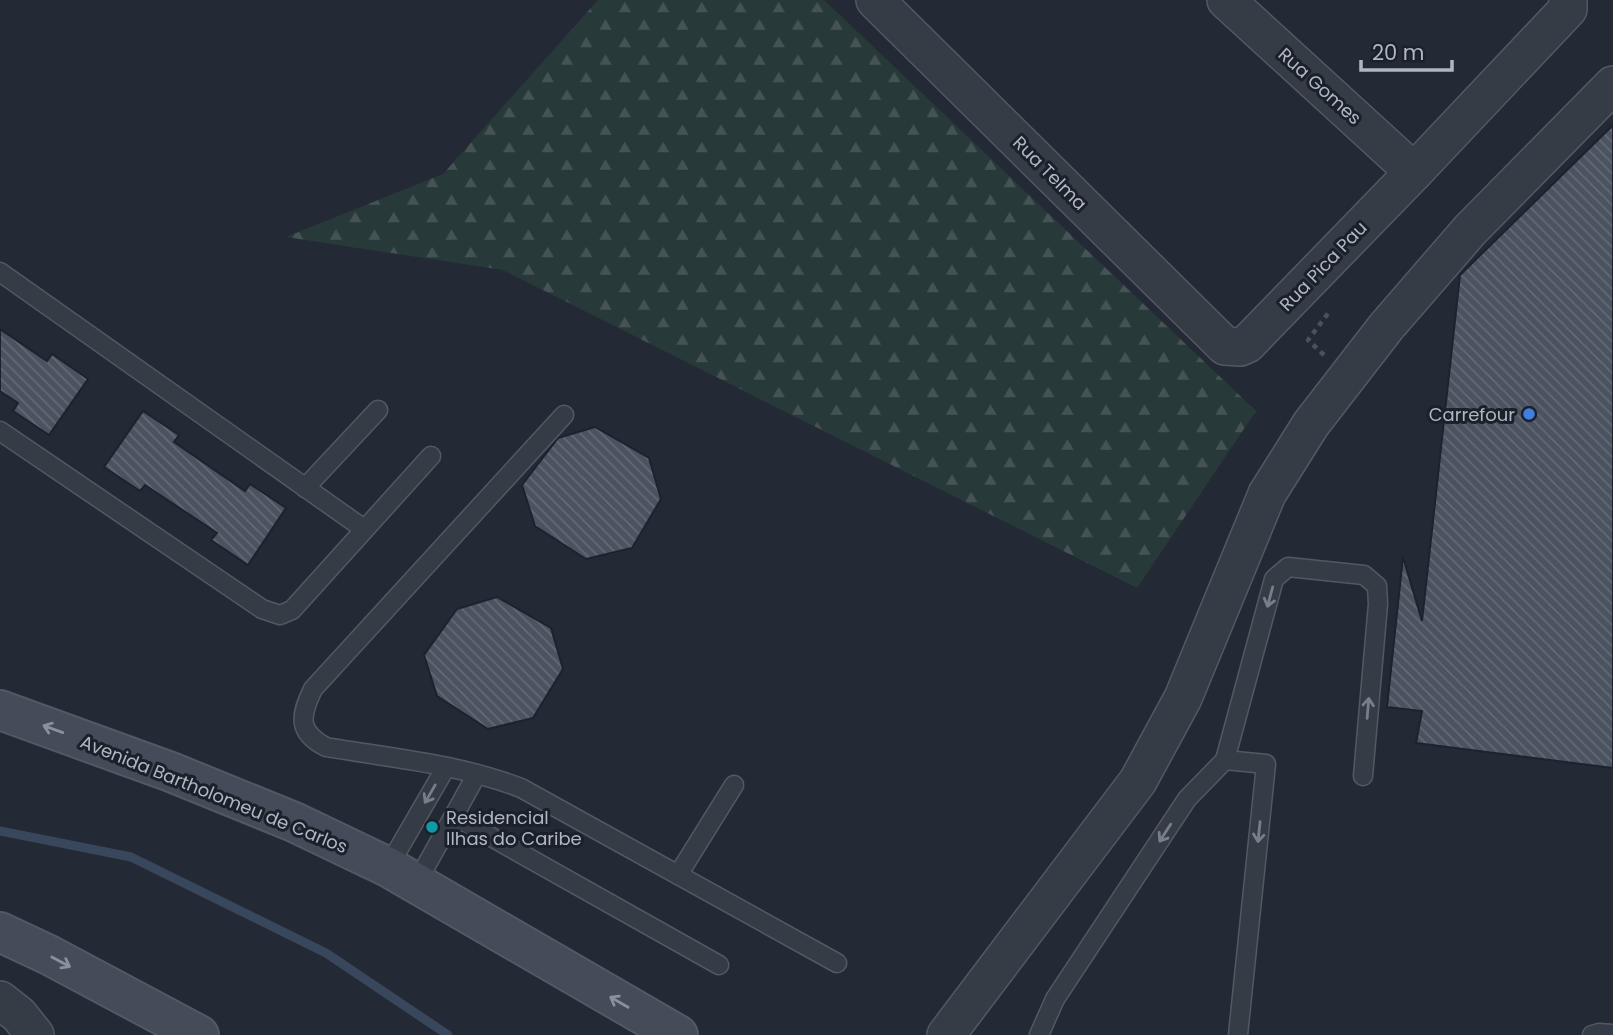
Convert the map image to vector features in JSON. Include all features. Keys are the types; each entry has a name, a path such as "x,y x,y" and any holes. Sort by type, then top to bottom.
{"main road":[{"name":"Avenida Bartholomeu de Carlos","path":"0,710 171,772 293,822 402,874 678,1035"},
{"path":"0,932 199,1035"}],"street":[{"name":"Rua Telma","path":"875,0 1225,346"},
{"name":"Rua Gomes","path":"1226,0 1414,172"},
{"name":"Rua Pica Pau","path":"1225,346 1240,347 1247,344 1414,172 1568,5"},
{"path":"952,1032 1138,781 1182,698 1267,494 1311,424 1386,327 1470,230 1613,85"},
{"path":"0,1000 19,1016 35,1035"}],"lane":[{"path":"0,272 364,529"},
{"path":"305,488 378,410"},
{"path":"564,415 313,689 305,705 304,724 311,739 326,747 446,767 522,788 837,963"},
{"path":"0,431 270,613 280,615 292,610 430,456"},
{"path":"1039,1035 1055,999 1187,799 1225,761 1274,579 1288,567 1364,575 1377,586 1378,604 1363,776"},
{"path":"1225,761 1265,764 1238,1035"},
{"path":"402,874 446,767"},
{"path":"402,874 454,816 477,774"},
{"path":"678,875 734,785"},
{"path":"454,816 719,965"},
{"path":"1592,1035 1599,1032 1613,1034"}],"green space":[{"path":"598,0 824,0 1256,411 1137,588 503,270 286,237 443,174"}],"building":[{"name":"Carrefour","path":"1613,125 1613,768 1416,743 1422,711 1387,707 1403,557 1422,621 1460,275"},
{"path":"0,329 47,361 52,354 88,379 49,435 13,411 18,403 0,391"},
{"path":"143,411 179,435 174,442 245,491 250,484 286,508 248,565 211,540 217,533 145,485 140,491 104,467"},
{"path":"595,427 649,458 661,499 632,548 586,559 535,526 522,485 558,438"},
{"path":"497,597 551,628 563,669 533,718 488,729 437,696 424,655 457,609"}],"waterway":[{"path":"0,831 131,857 326,953 448,1035"}],"place":[{"name":"Carrefour","path":"1529,414"},
{"name":"Residencial Ilhas do Caribe","path":"432,827"}]}
